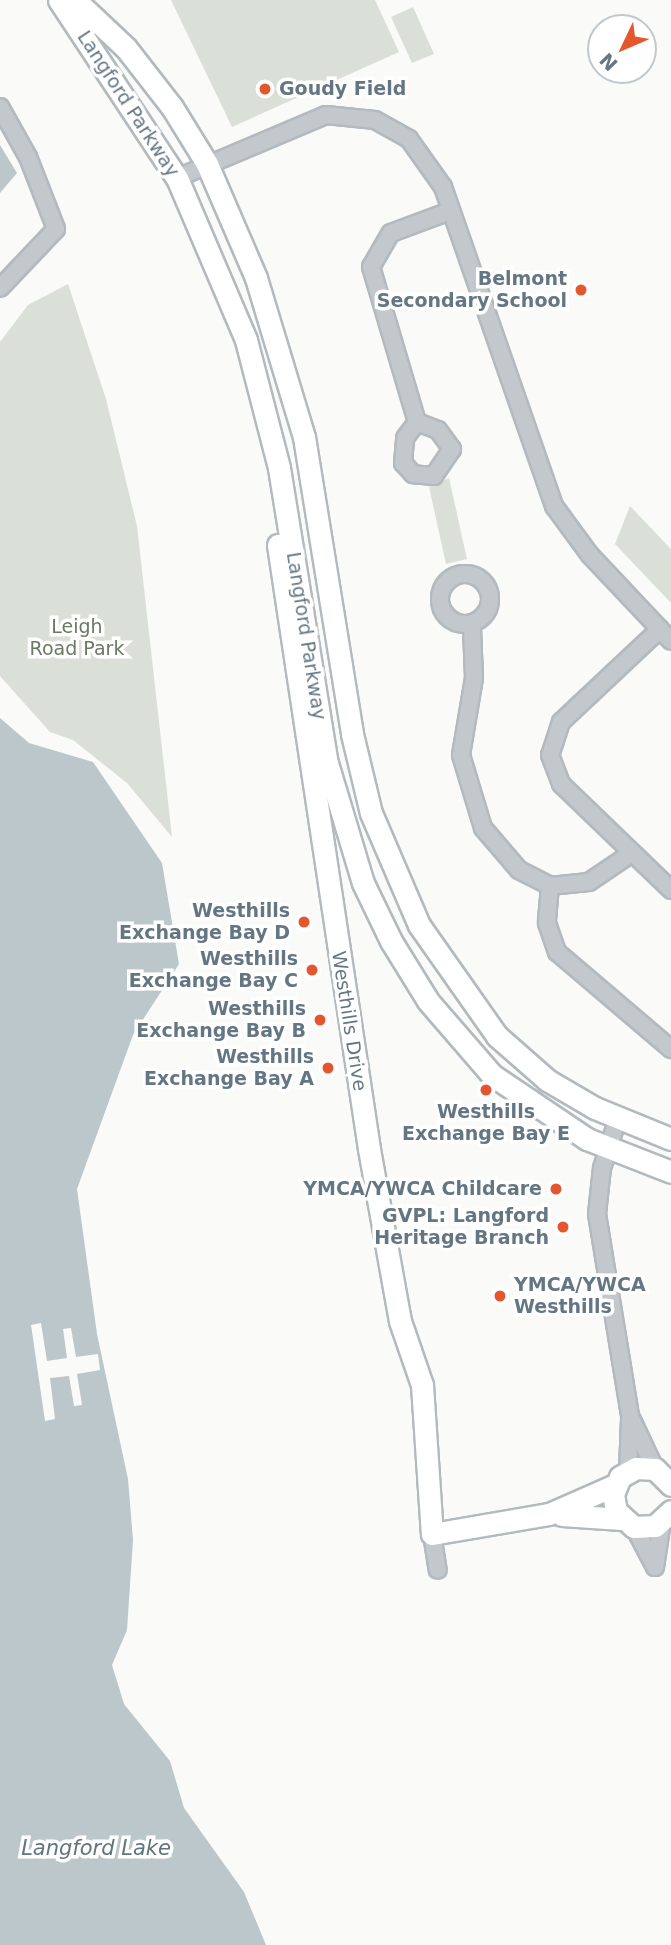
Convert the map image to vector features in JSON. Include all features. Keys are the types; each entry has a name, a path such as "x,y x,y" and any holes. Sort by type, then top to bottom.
{"main road":[{"name":"Langford Parkway","path":"59,0 177,178 246,340 279,468 327,763 363,883 391,942 428,1001 492,1075 530,1106 608,1147 671,1172"},
{"name":"Langford Parkway","path":"75,0 148,75 206,164 283,354 310,469 352,734 389,863 419,926 497,1036 547,1080 618,1118 671,1139"},
{"name":"Westhills Drive","path":"279,468 275,528 369,1149 400,1321 422,1385 432,1534"},
{"path":"550,1514 622,1478 666,1479"},
{"path":"622,1478 613,1503 627,1523"},
{"path":"432,1534 550,1514 627,1523 667,1516"}],"street":[{"path":"0,107 29,157 56,229 0,288"},
{"path":"177,178 309,118 358,115 392,128 424,153 450,211 548,494 590,555 665,635 561,722 550,746 561,784 629,855 671,890"},
{"path":"417,422 371,267 391,233 450,211"},
{"path":"472,628 475,670 461,755 467,791 483,828 506,858 550,886 589,882 629,855"},
{"path":"550,886 547,923 557,952 671,1049"},
{"path":"618,1118 608,1147 597,1214 631,1416 622,1478"},
{"path":"631,1416 666,1479"},
{"path":"627,1523 655,1567 667,1516"},
{"name":"Westhills Drive","path":"432,1534 438,1570"}],"green space":[{"name":"Goudy Field","path":"171,0 375,0 399,52 232,127"},
{"path":"413,7 434,54 412,63 391,17"},
{"name":"Leigh Road Park","path":"68,284 106,399 137,526 172,837 127,783 73,740 50,732 0,676 0,342 28,305"},
{"path":"449,478 467,559 446,564 429,487"},
{"path":"630,506 671,549 671,603 615,544"}],"water":[{"path":"0,145 17,173 0,193"},
{"name":"Langford Lake","path":"0,718 29,743 93,762 162,863 179,964 133,1035 77,1189 97,1334 128,1479 133,1540 127,1630 112,1665 124,1704 170,1761 184,1808 244,1892 266,1945 0,1945"}],"pier":[{"path":"41,1323 47,1361 67,1358 63,1329 71,1328 76,1357 98,1354 100,1370 77,1374 82,1405 74,1406 69,1376 50,1378 55,1419 45,1421 31,1325"}],"place":[{"name":"Goudy Field","path":"265,89"},
{"name":"Belmont Secondary School","path":"581,290"},
{"name":"Westhills Exchange Bay D","path":"304,922"},
{"name":"Westhills Exchange Bay C","path":"312,970"},
{"name":"Westhills Exchange Bay B","path":"320,1020"},
{"name":"Westhills Exchange Bay A","path":"328,1068"},
{"name":"Westhills Exchange Bay E","path":"486,1090"},
{"name":"YMCA/YWCA Childcare","path":"556,1189"},
{"name":"GVPL: Langford Heritage Branch","path":"563,1227"},
{"name":"YMCA/YWCA Westhills","path":"500,1296"}]}
